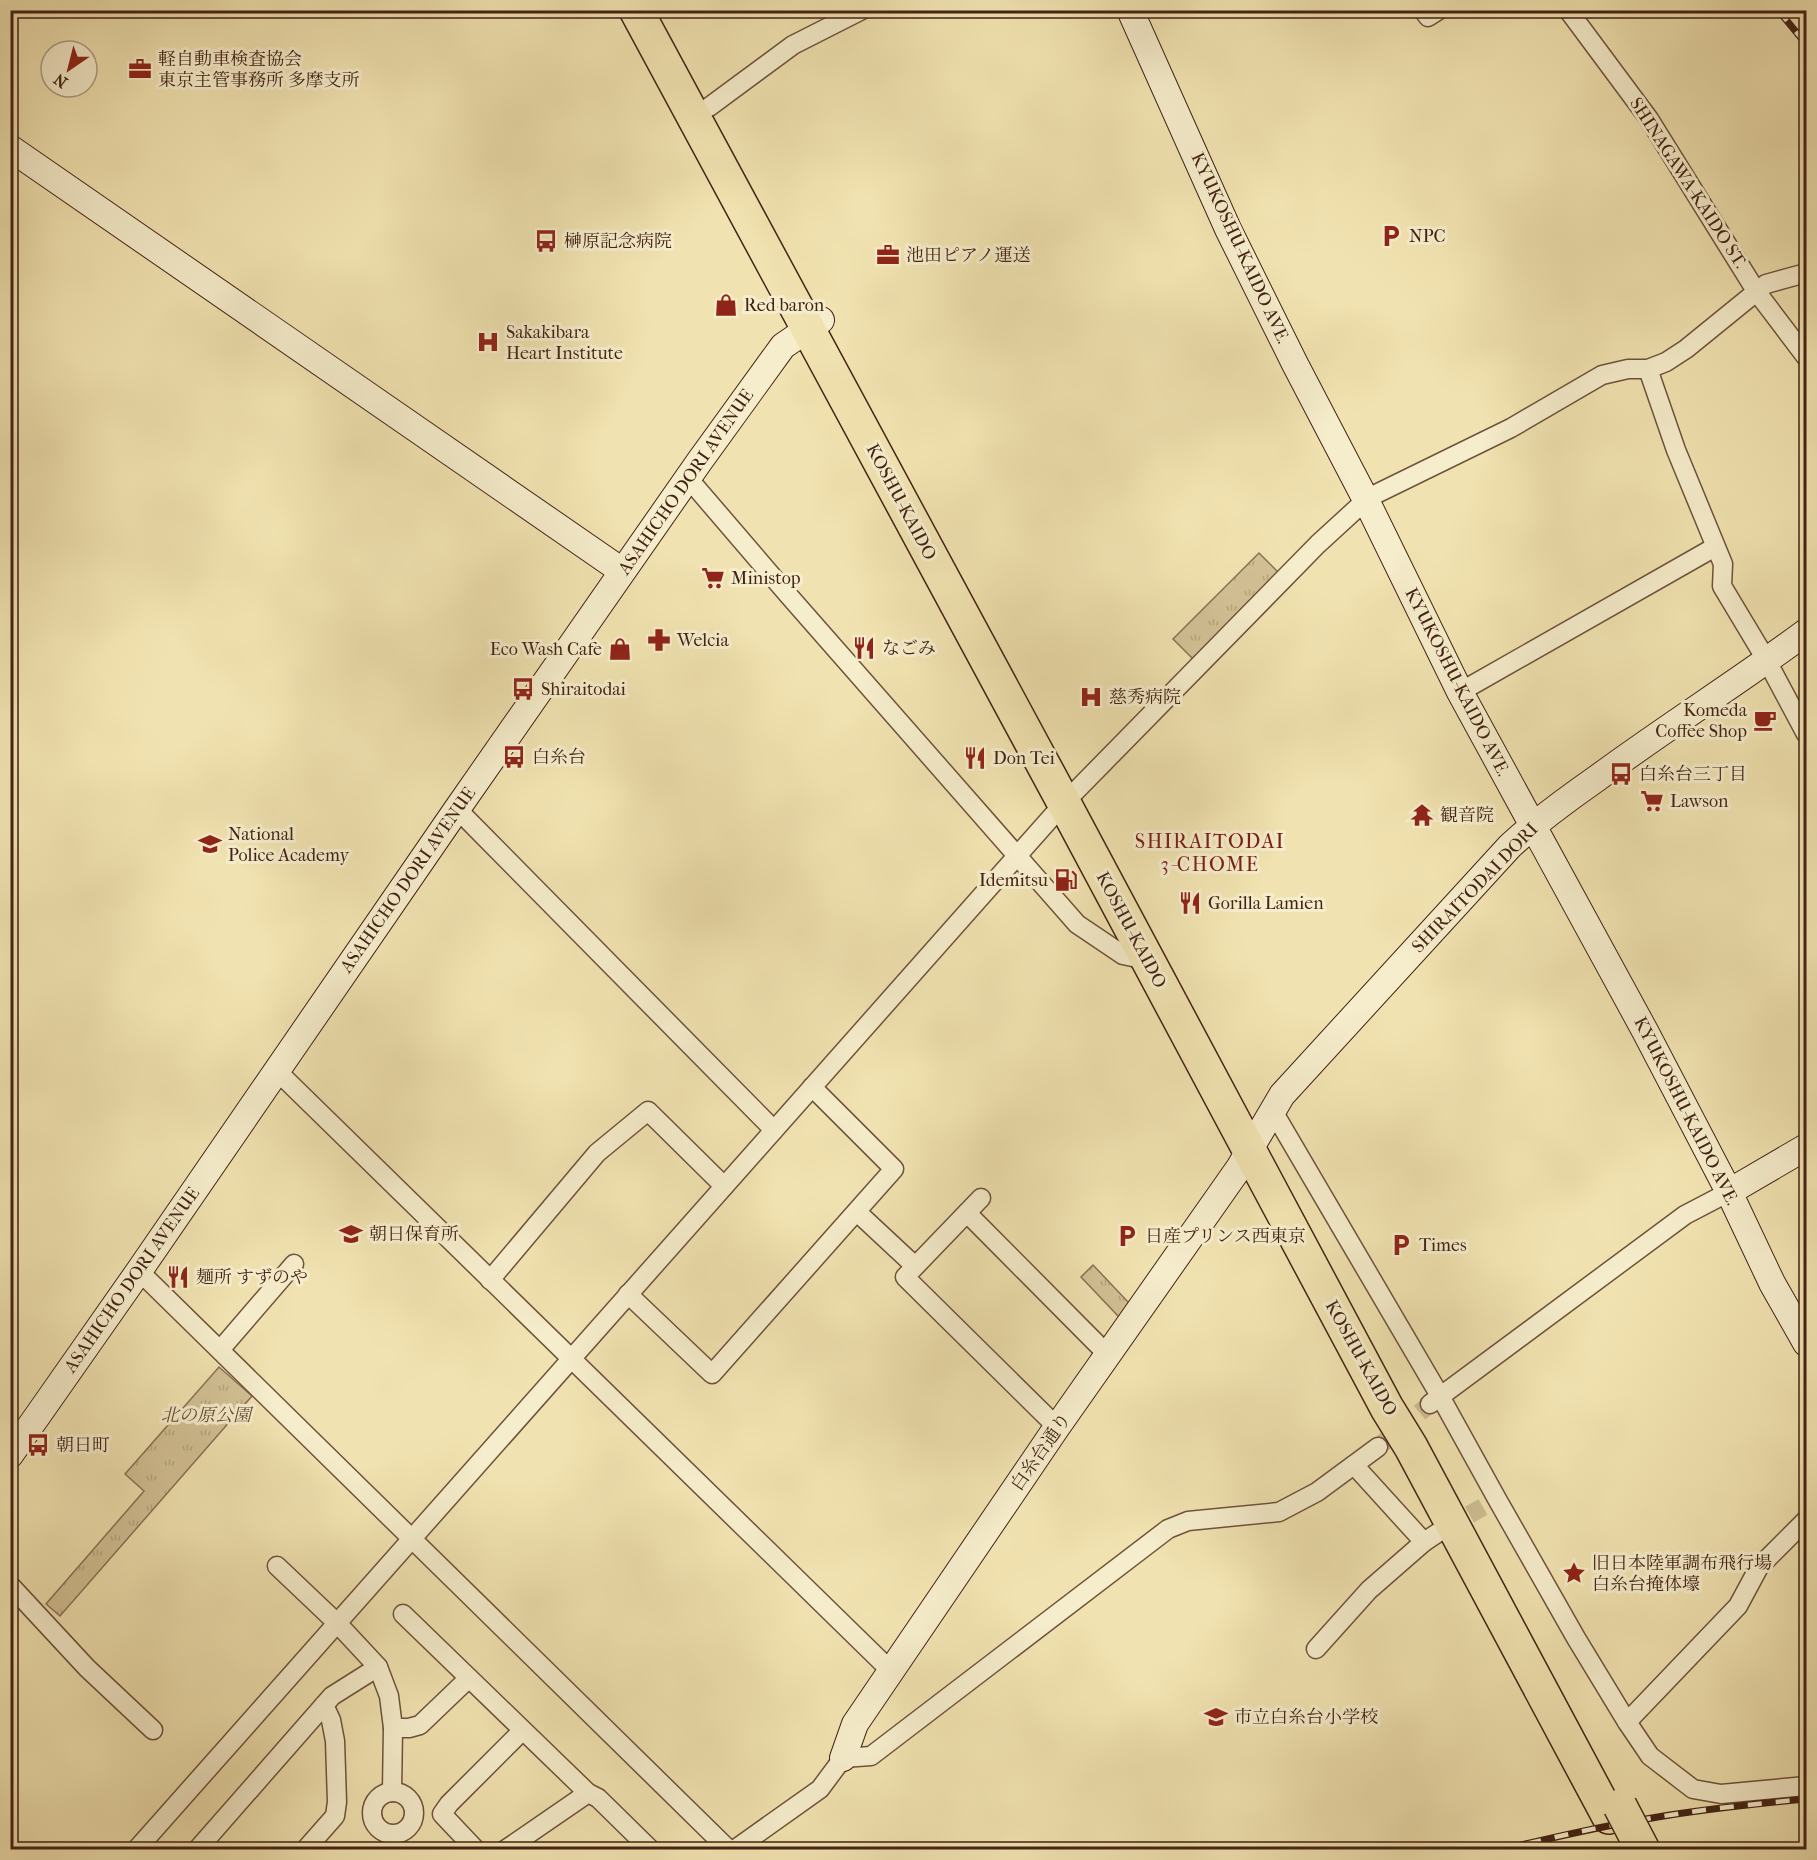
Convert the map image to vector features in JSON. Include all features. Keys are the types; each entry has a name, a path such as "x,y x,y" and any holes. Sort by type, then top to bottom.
{"highway":[{"name":"KOSHU-KAIDO","path":"636,10 814,325 1071,796 1236,1083 1261,1131 1387,1408 1615,1812 1643,1850"},
{"name":"KOSHU-KAIDO","path":"656,10 804,291 814,325"},
{"name":"KOSHU-KAIDO","path":"1071,796 1135,958 1261,1131"},
{"name":"KOSHU-KAIDO","path":"1615,1812 1627,1850"}],"street":[{"path":"709,107 793,45 862,10"},
{"name":"KYUKOSHU-KAIDO AVE.","path":"1130,10 1228,229 1366,500 1460,692 1645,1031 1729,1192 1772,1283 1806,1343"},
{"path":"1423,10 1428,17 1439,10"},
{"name":"SHINAGAWA-KAIDO ST.","path":"1568,10 1649,119 1756,291 1806,357"},
{"path":"10,148 622,571"},
{"path":"136,1850 1017,855 1071,796 1318,544 1366,500 1510,428 1602,375 1628,369 1648,369 1666,362 1686,349 1766,284 1806,273"},
{"name":"ASAHICHO DORI AVENUE","path":"10,1455 688,478 783,346 814,325"},
{"path":"1648,369 1676,450 1723,564 1722,586 1767,661 1806,734"},
{"path":"688,478 1077,924 1135,958"},
{"path":"1460,692 1715,547"},
{"name":"SHIRAITODAI DORI","path":"1261,1131 1282,1095 1510,846 1533,825 1642,745 1806,632"},
{"path":"457,809 774,1130"},
{"path":"276,1070 891,1671"},
{"path":"628,1294 712,1374 894,1169 812,1087"},
{"path":"490,1280 597,1153 648,1111 724,1186"},
{"path":"1261,1131 1435,1400 1490,1503 1650,1756 1693,1789 1721,1794 1806,1786"},
{"name":"白糸台通り","path":"843,1758 855,1724 1261,1131"},
{"path":"1435,1400 1685,1215 1806,1147"},
{"path":"981,1198 905,1277 1057,1428"},
{"path":"856,1212 915,1266"},
{"path":"967,1213 1108,1354"},
{"path":"220,1350 294,1264"},
{"path":"139,1271 729,1850"},
{"path":"734,1850 820,1789 843,1758 871,1756 1168,1529 1188,1521 1279,1512 1317,1492 1378,1447"},
{"path":"1354,1465 1424,1542"},
{"path":"1627,1722 1738,1606 1759,1567 1806,1520"},
{"path":"1316,1649 1369,1590 1424,1542 1442,1530"},
{"path":"277,1566 378,1666 389,1696 393,1728 392,1792"},
{"path":"10,1585 87,1668 153,1730"},
{"path":"403,1614 522,1731 588,1793 598,1798 651,1850"},
{"path":"197,1850 332,1696 378,1666"},
{"path":"393,1728 420,1725 469,1678"},
{"path":"306,1850 334,1816 337,1802 335,1741 331,1720 324,1705"},
{"path":"476,1850 442,1814 449,1804 522,1731"},
{"path":"392,1792 404,1794 413,1805 415,1812 412,1824 391,1842 376,1826 372,1811 378,1798 392,1792"},
{"path":"505,1850 588,1793"}],"green space":[{"path":"1259,553 1283,577 1197,663 1173,639"},
{"path":"1093,1265 1129,1303 1119,1317 1081,1277"},
{"name":"北の原公園","path":"219,1367 252,1396 60,1616 46,1604 144,1491 125,1474"}],"tunnel":[{"path":"1378,1447 1430,1404"},
{"path":"1446,1528 1483,1507"}],"railway":[{"path":"1778,10 1806,44"},
{"path":"1500,1850 1633,1821 1710,1809 1806,1799"}],"place":[{"name":"軽自動車検査協会 東京主管事務所 多摩支所","path":"140,69"},
{"name":"NPC","path":"1391,236"},
{"name":"榊原記念病院","path":"546,241"},
{"name":"池田ピアノ運送","path":"888,255"},
{"name":"Red baron","path":"726,305"},
{"name":"Sakakibara Heart Institute","path":"488,342"},
{"name":"Ministop","path":"713,578"},
{"name":"Welcia","path":"659,640"},
{"name":"なごみ","path":"864,648"},
{"name":"Eco Wash Cafe","path":"620,649"},
{"name":"Shiraitodai","path":"523,689"},
{"name":"慈秀病院","path":"1091,697"},
{"name":"Komeda Coffee Shop","path":"1765,720"},
{"name":"白糸台","path":"514,757"},
{"name":"Don Tei","path":"975,758"},
{"name":"白糸台三丁目","path":"1621,774"},
{"name":"Lawson","path":"1652,801"},
{"name":"観音院","path":"1422,815"},
{"name":"National Police Academy","path":"210,844"},
{"name":"Idemitsu","path":"1066,880"},
{"name":"Gorilla Lamien","path":"1190,903"},
{"name":"朝日保育所","path":"351,1234"},
{"name":"日産プリンス西東京","path":"1127,1236"},
{"name":"Times","path":"1401,1245"},
{"name":"麺所 すずのや","path":"178,1277"},
{"name":"朝日町","path":"38,1445"},
{"name":"旧日本陸軍調布飛行場 白糸台掩体壕","path":"1574,1573"},
{"name":"市立白糸台小学校","path":"1216,1717"}],"district":[{"name":"SHIRAITODAI 3-CHOME","path":"1210,852"}]}
